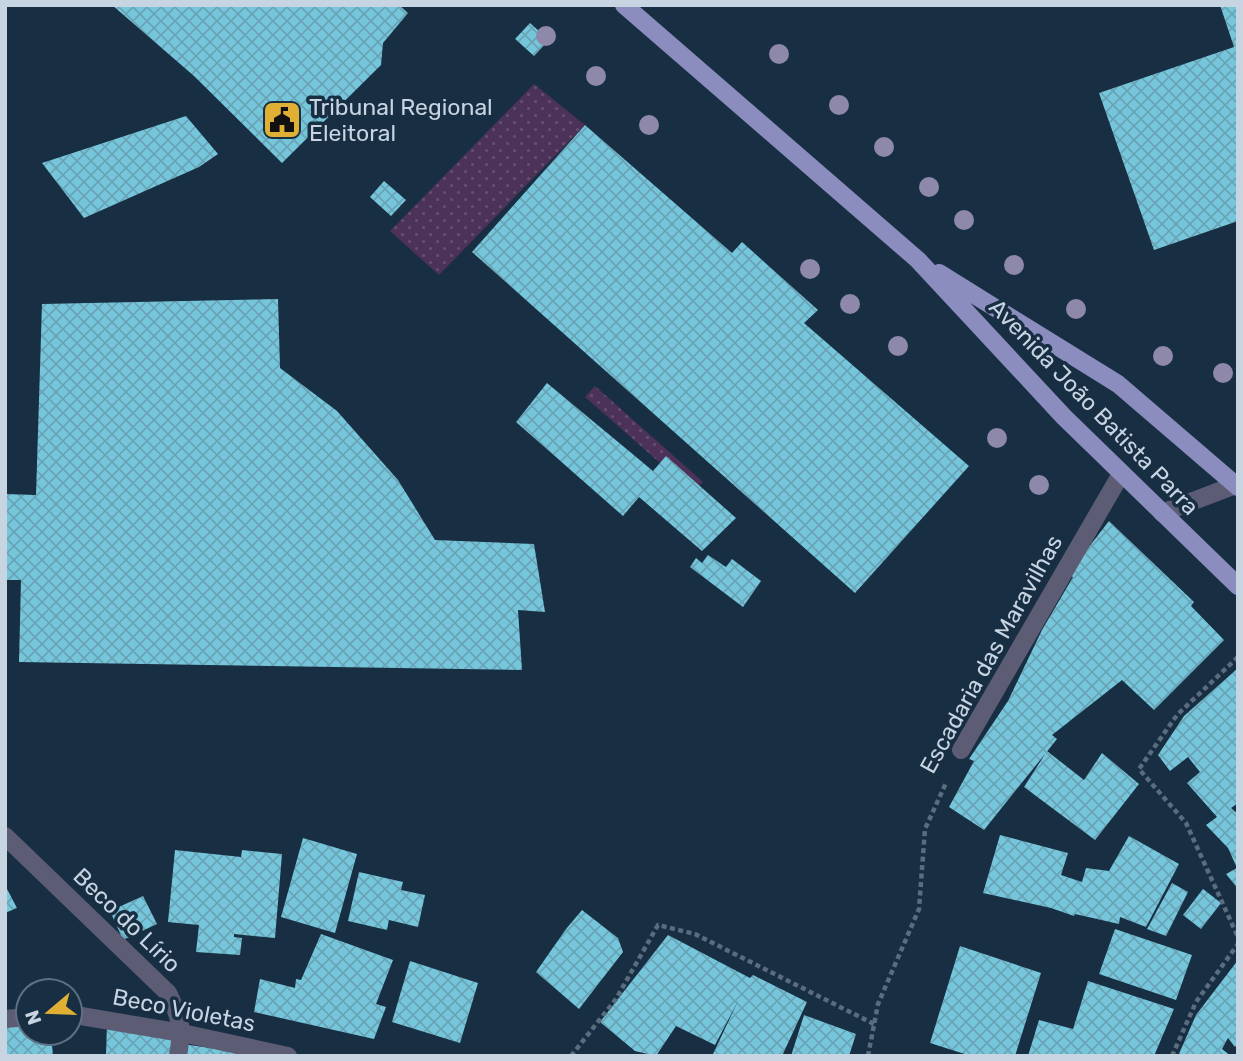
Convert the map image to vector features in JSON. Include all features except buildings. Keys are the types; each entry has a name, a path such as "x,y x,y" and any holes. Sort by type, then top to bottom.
{"main road":[{"name":"Avenida João Batista Parra","path":"624,5 918,260 1064,417 1238,586"},
{"name":"Avenida João Batista Parra","path":"918,260 1118,384 1237,486"}],"street":[{"name":"Escadaria das Maravilhas","path":"961,750 1121,474"},
{"path":"1161,513 1237,486"},
{"name":"Beco do Lírio","path":"5,836 168,993 177,1011 182,1033 178,1056"},
{"name":"Beco Violetas","path":"84,1017 182,1033 288,1056"}],"path":[{"path":"1238,657 1177,715 1139,769 1186,823 1238,937"},
{"name":"Escadaria das Maravilhas","path":"868,1056 878,1004 919,909 925,829 961,750"},
{"path":"571,1056 616,999 658,925 695,934 874,1024"},
{"path":"1172,1056 1196,1002 1238,944"}],"shaded area":[{"path":"534,84 585,125 439,275 390,231"},
{"path":"595,386 703,482 693,492 585,397"}],"place":[{"name":"Tribunal Regional Eleitoral","path":"282,120"}]}
